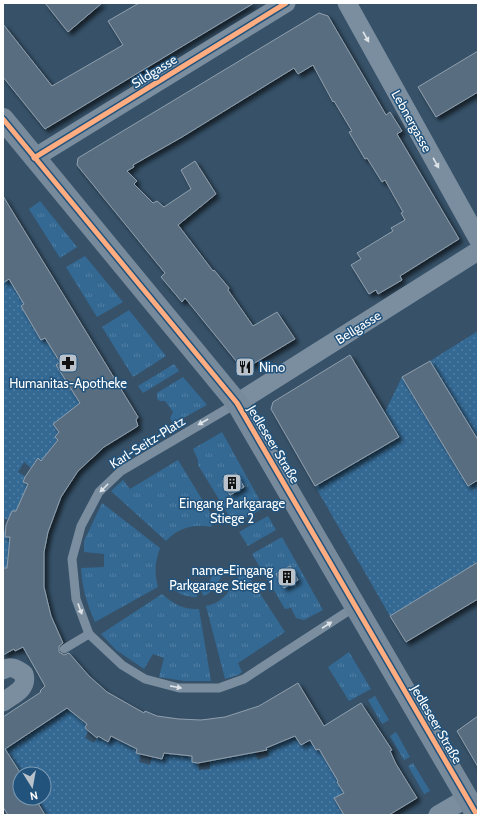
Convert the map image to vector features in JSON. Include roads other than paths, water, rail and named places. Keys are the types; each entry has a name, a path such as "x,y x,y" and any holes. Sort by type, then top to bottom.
{"street":[{"name":"Sildgasse","path":"34,158 286,3"},
{"name":"Lebnergasse","path":"347,3 478,239"},
{"name":"Jedleseer Straße","path":"3,119 237,403 357,606 472,806"},
{"name":"Bellgasse","path":"237,403 478,251"},
{"path":"3,670 8,667 29,671 22,689 3,702"},
{"path":"438,815 472,806"}],"lane":[{"name":"Karl-Seitz-Platz","path":"237,403 121,471 99,492 81,526 72,559 76,599 89,634 122,665 145,679 179,688 219,688 244,679 357,606"},
{"path":"64,649 89,634"}],"place":[{"name":"Humanitas-Apotheke","path":"68,363"},
{"name":"Nino","path":"245,367"},
{"name":"Eingang Parkgarage Stiege 2","path":"232,483"},
{"name":"name=Eingang Parkgarage Stiege 1","path":"287,577"}]}
